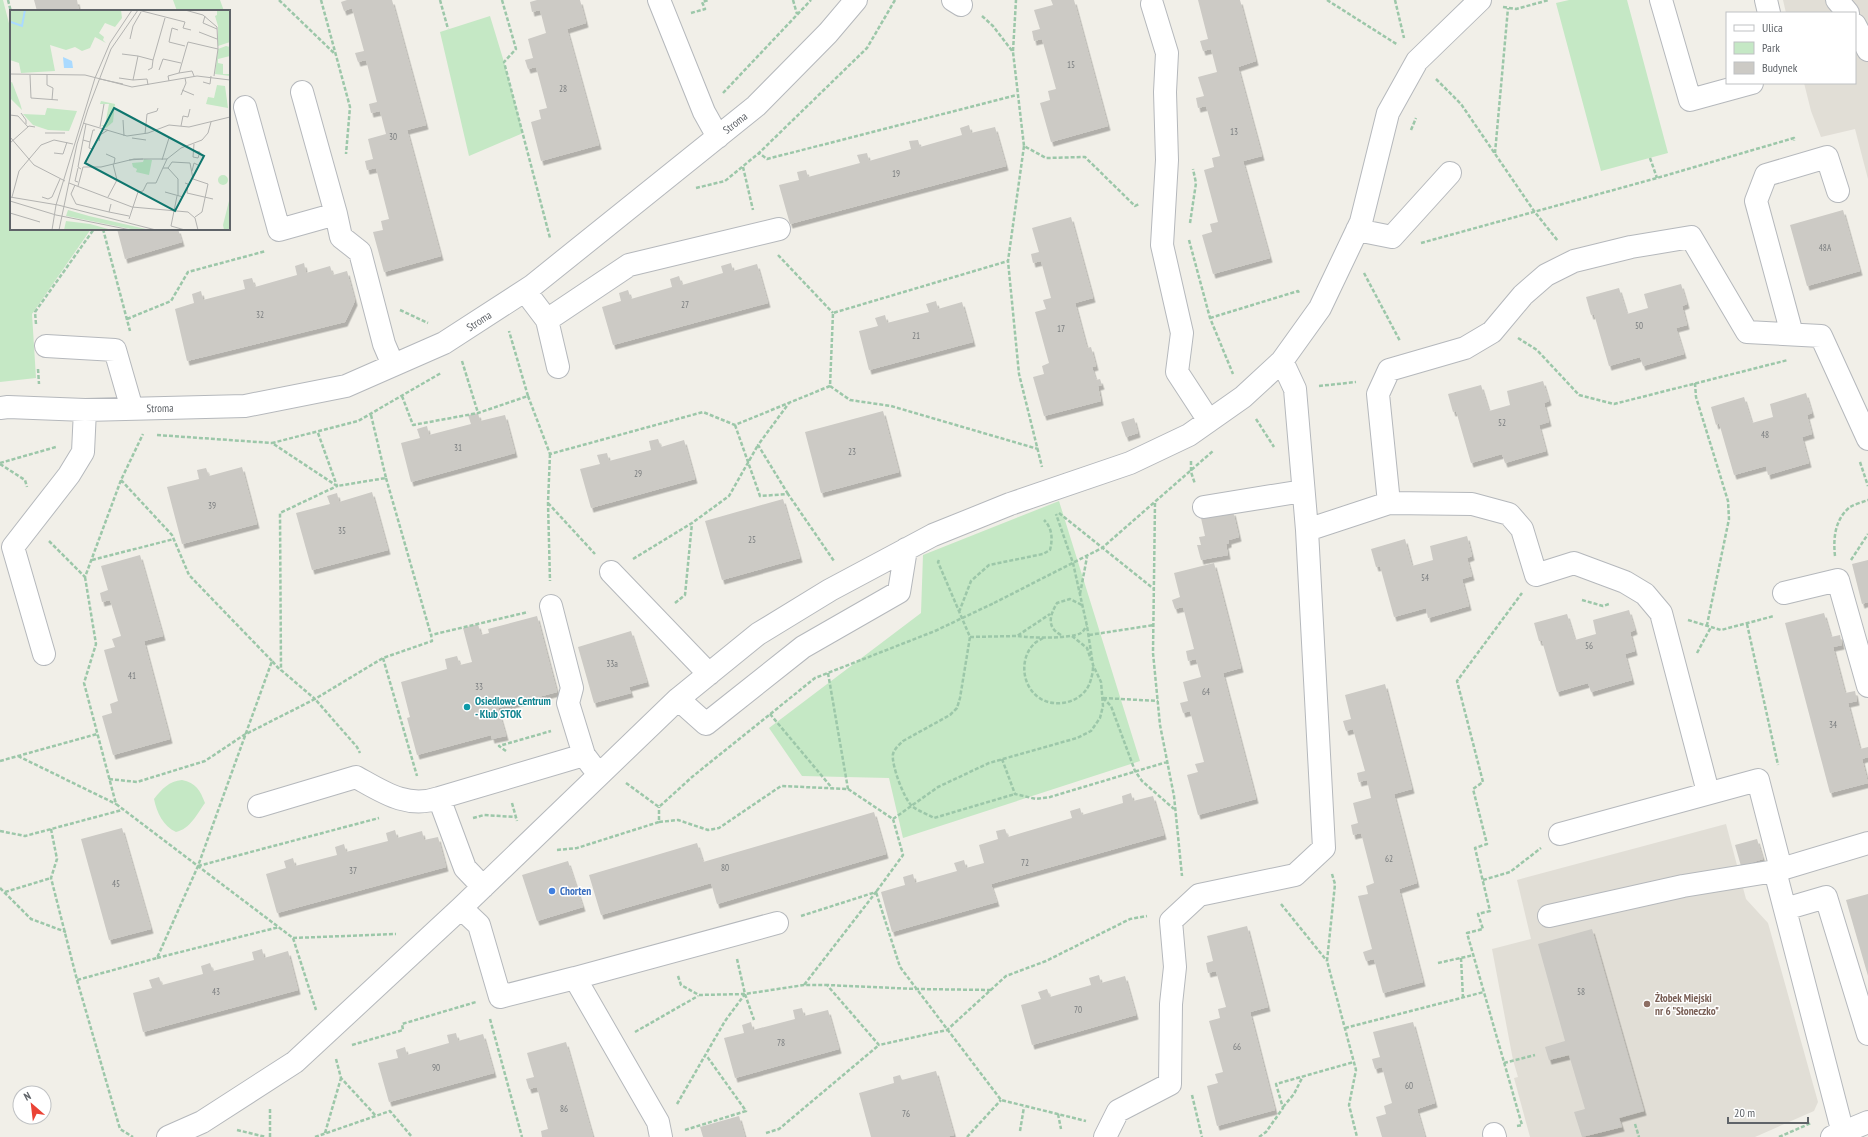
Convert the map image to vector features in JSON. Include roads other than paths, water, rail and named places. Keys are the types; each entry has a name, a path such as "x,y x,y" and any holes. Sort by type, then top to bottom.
{"street":[{"path":"659,0 704,112 718,137"},
{"name":"Stroma","path":"0,408 85,410 245,406 346,386 444,343 525,291 756,106 828,33 856,0"},
{"path":"168,1137 202,1122 295,1062 461,908 678,699 758,634 845,582 933,535 1010,504 1130,463 1190,435 1240,399 1282,361 1320,308 1361,222 1388,113 1417,61 1480,0"},
{"path":"1661,0 1690,100 1748,84"},
{"path":"1766,0 1769,12"},
{"path":"1837,0 1847,12"},
{"path":"1152,4 1167,53 1165,92 1167,160 1162,245 1182,333 1177,372 1209,421"},
{"path":"1856,27 1868,50"},
{"path":"302,92 341,237 360,252 384,344 393,365"},
{"path":"245,107 279,230 336,214"},
{"path":"1792,334 1756,201 1766,175 1827,157 1838,191"},
{"path":"1357,230 1392,237 1450,172"},
{"path":"547,320 629,265 779,229"},
{"path":"1389,503 1378,394 1389,370 1465,348 1492,332 1522,295 1546,275 1574,261 1631,247 1691,237 1747,332 1821,336 1868,439"},
{"path":"525,291 547,320 558,367"},
{"path":"46,346 115,350 132,409"},
{"path":"1107,1132 1118,1111 1170,1084 1171,1004 1175,967 1171,921 1199,895 1295,875 1324,848 1307,530 1295,389 1282,361"},
{"path":"44,654 13,547 70,475 83,452 85,410"},
{"path":"1204,507 1303,486"},
{"path":"1307,530 1389,503 1472,504 1509,514 1522,529 1536,575 1574,563 1625,582 1645,594 1661,613 1708,792"},
{"path":"678,699 706,724 803,647 899,592 906,549"},
{"path":"611,572 657,618 709,674"},
{"path":"1784,593 1838,580 1868,686"},
{"path":"551,606 572,688 568,703 584,755 604,770"},
{"path":"259,806 356,777 385,793 432,800 584,755"},
{"path":"1560,834 1708,792 1758,780 1785,909 1840,1136 1868,1122"},
{"path":"432,800 449,826 465,868 483,887"},
{"path":"1549,916 1683,886 1778,870 1868,843"},
{"path":"1785,909 1826,898 1868,1034"},
{"path":"461,908 479,925 500,997 777,923"},
{"path":"575,978 658,1122 661,1137"}],"place":[{"name":"Osiedlowe Centrum - Klub STOK","path":"467,707"},
{"name":"Chorten","path":"552,891"},
{"name":"Żłobek Miejski nr 6 \"Słoneczko\"","path":"1647,1004"}]}
